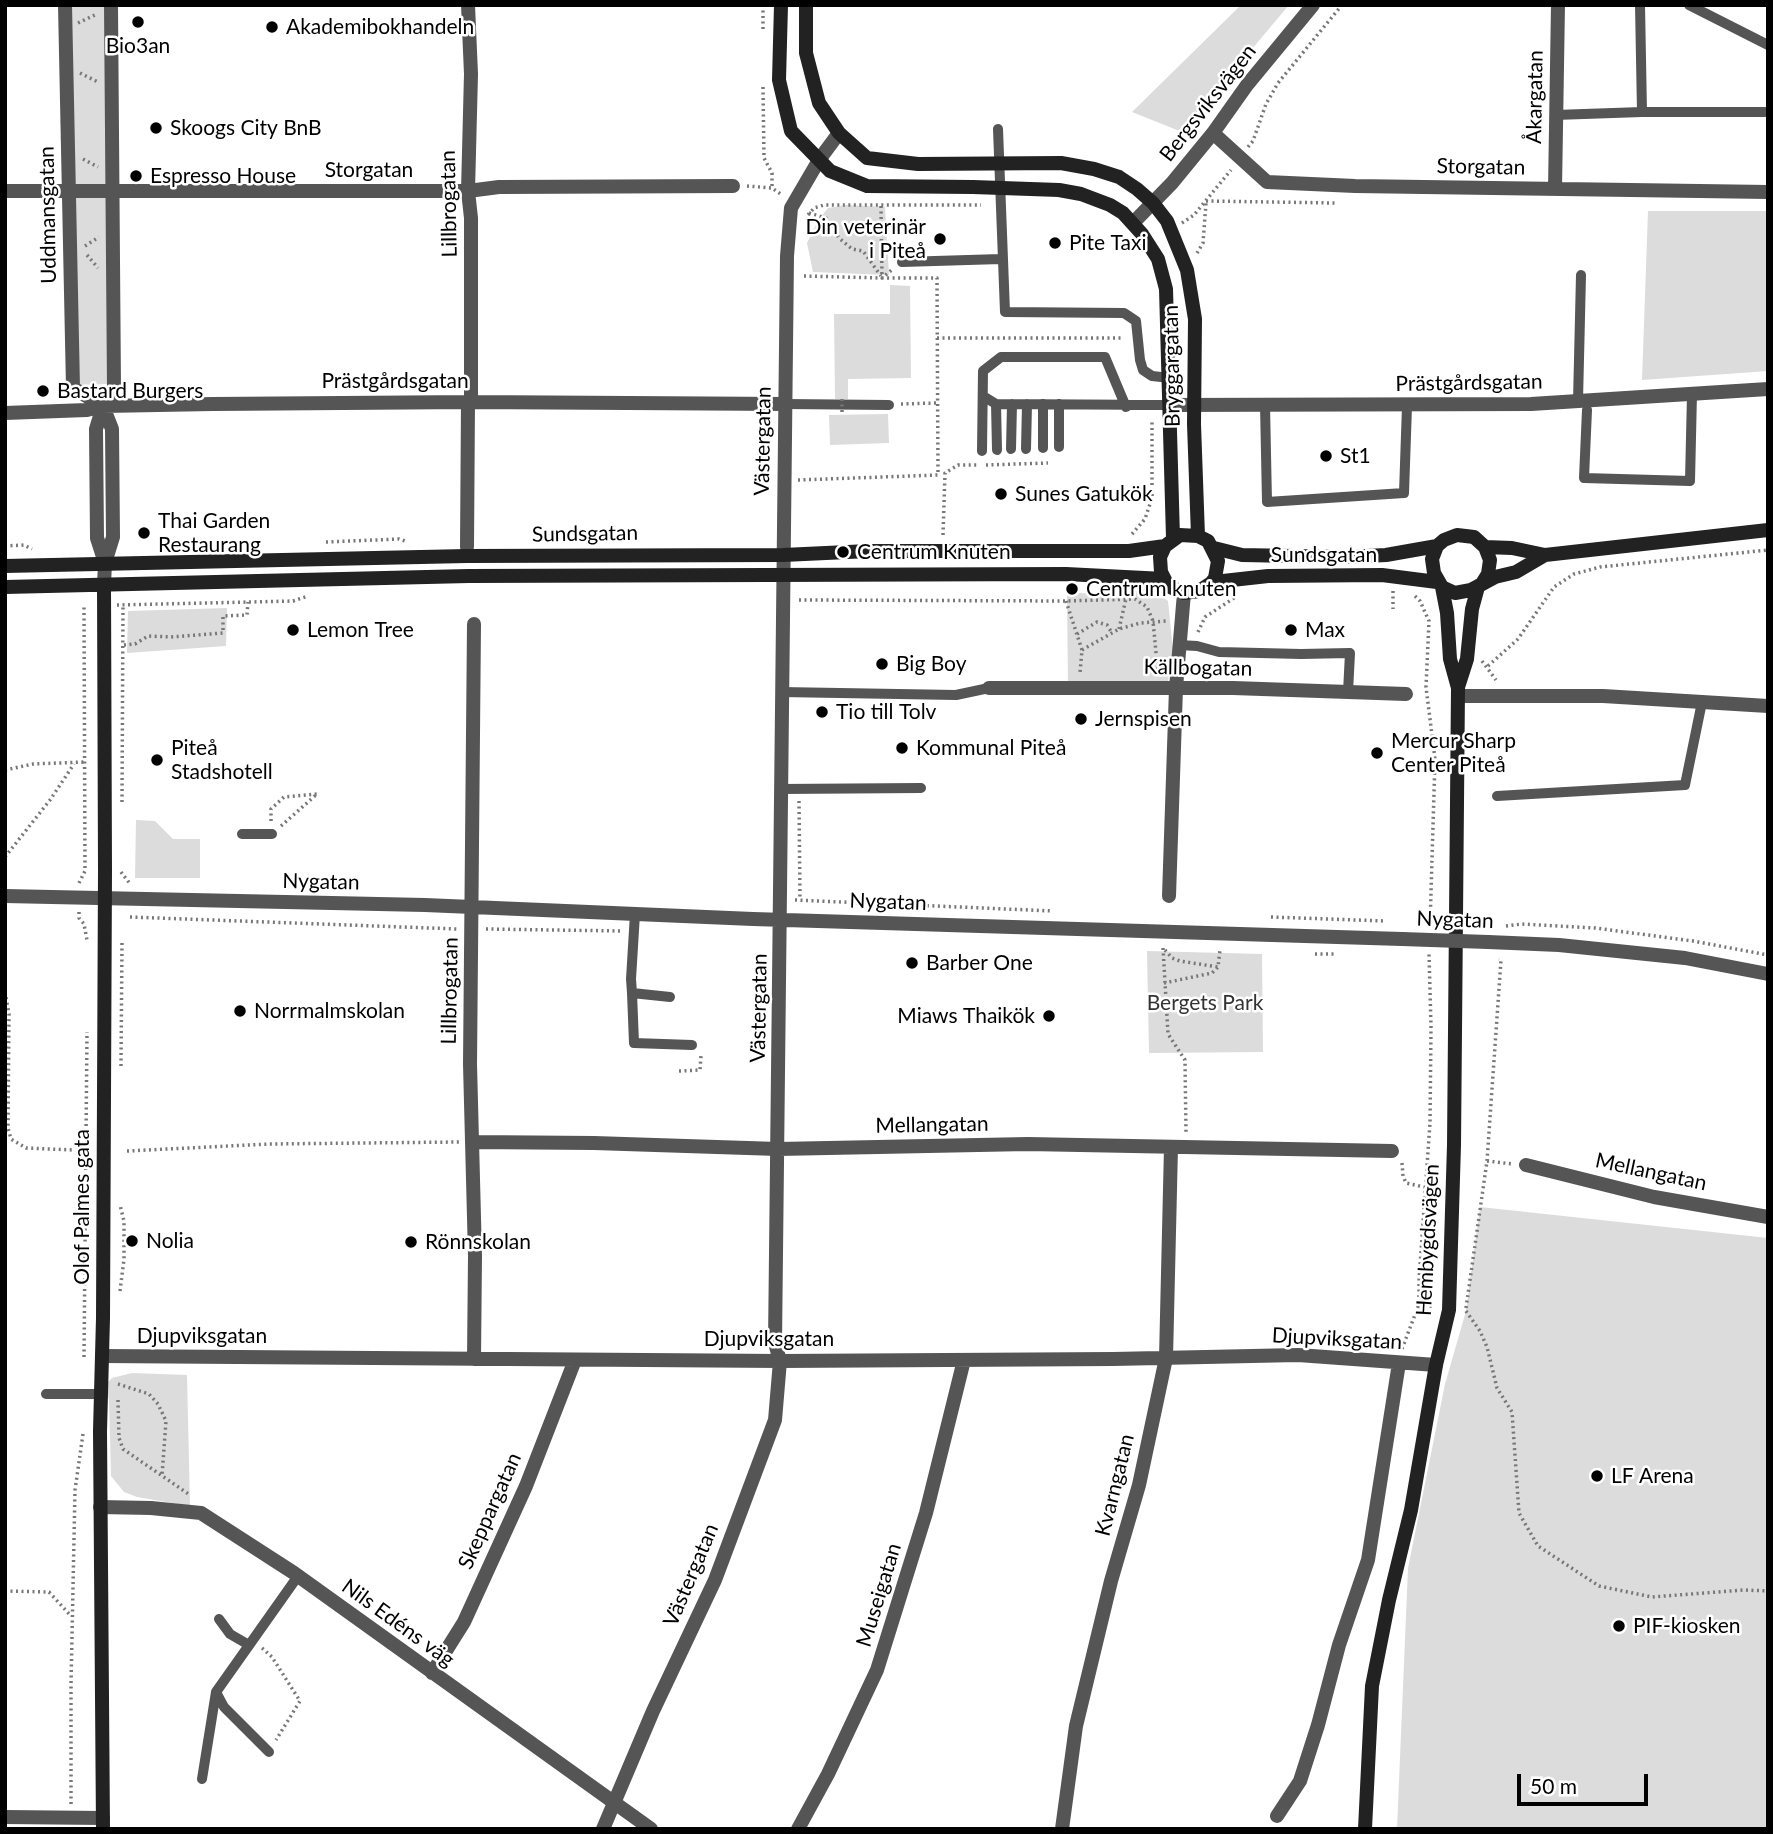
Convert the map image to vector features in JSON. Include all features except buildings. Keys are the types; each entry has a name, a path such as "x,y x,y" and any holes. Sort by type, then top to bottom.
{"main road":[{"path":"781,5 779,80 791,131 830,170 867,186 1059,190 1081,194 1111,205 1130,220"},
{"path":"806,5 806,53 819,103 839,133 867,158 918,164 1061,163 1119,177 1153,203"},
{"name":"Bryggargatan","path":"1153,203 1167,221 1184,262 1195,318 1194,405 1198,536"},
{"name":"Bryggargatan","path":"1130,220 1149,244 1164,275 1170,378 1169,542"},
{"name":"Sundsgatan","path":"5,566 467,556 1129,551 1169,542 1180,535 1198,536 1209,541 1214,548 1242,555 1386,555 1437,546 1457,535 1474,537 1485,547 1512,548 1545,555 1768,530"},
{"path":"1169,542 1160,565 1164,579 1168,586 1184,593"},
{"path":"1437,546 1432,559 1440,584"},
{"path":"1480,584 1490,568 1485,547"},
{"path":"1211,583 1218,561 1214,548"},
{"name":"Sundsgatan","path":"1184,593 1199,591 1211,583 1268,576 1382,575 1440,584 1455,593 1471,590 1494,577 1516,572 1545,555"},
{"name":"Sundsgatan","path":"5,587 469,576 1066,574 1164,579"},
{"name":"Hembygdsvägen","path":"1365,1829 1372,1686 1411,1510 1436,1365 1449,1310 1454,1145 1458,692 1450,659 1447,613 1440,584"},
{"name":"Hembygdsvägen","path":"1458,692 1467,659 1472,609 1480,584"},
{"name":"Olof Palmes gata","path":"103,1824 100,1394 105,899 104,586"}],"street":[{"name":"Uddmansgatan","path":"65,5 73,388 103,406"},
{"name":"Lillbrogatan","path":"467,547 471,218 468,191 471,74 468,5"},
{"name":"Bergsviksvägen","path":"1130,220 1153,203 1213,133 1247,85 1313,5"},
{"name":"Åkargatan","path":"1555,188 1558,5"},
{"path":"104,586 105,563 97,538 96,524 96,429 103,406 114,388 111,6"},
{"name":"Västergatan","path":"603,1829 653,1711 715,1580 775,1420 780,1361 775,1343 781,920 781,599 787,256 791,208 819,160 839,133"},
{"name":"Storgatan","path":"1213,133 1267,182 1355,186 1768,192"},
{"name":"Storgatan","path":"5,191 69,191 112,185 468,191 499,187 733,186"},
{"name":"Prästgårdsgatan","path":"1170,405 1582,405 1768,389"},
{"name":"Prästgårdsgatan","path":"5,413 87,410 103,406 469,402 785,404"},
{"path":"1169,896 1176,688 1184,593"},
{"name":"Lillbrogatan","path":"474,624 470,1064 475,1256 474,1359"},
{"name":"Källbogatan","path":"989,688 1176,688 1406,694"},
{"path":"1458,692 1603,696 1768,706"},
{"name":"Nygatan","path":"5,896 473,907 781,920 1402,939 1490,948 1559,944 1685,958 1768,974"},
{"name":"Mellangatan","path":"472,1142 778,1149 1028,1144 1392,1152"},
{"name":"Kvarngatan","path":"1062,1829 1076,1726 1111,1581 1139,1485 1166,1358 1171,1147"},
{"name":"Mellangatan","path":"1526,1165 1654,1197 1768,1217"},
{"name":"Djupviksgatan","path":"102,1356 780,1361 1298,1355 1436,1365"},
{"name":"Skeppargatan","path":"432,1673 464,1622 526,1486 575,1360"},
{"name":"Museigatan","path":"798,1829 828,1774 877,1670 926,1513 964,1360"},
{"path":"1277,1816 1300,1781 1318,1726 1339,1645 1368,1560 1399,1363"},
{"name":"Nils Edéns väg","path":"100,1507 201,1513 298,1576 651,1829"},
{"path":"5,1817 71,1818 103,1824"}],"lane":[{"path":"1640,5 1642,112"},
{"path":"1689,5 1768,45"},
{"path":"1555,115 1768,112"},
{"path":"998,129 1005,312 1124,313 1136,321 1143,370 1152,376 1170,378"},
{"path":"902,262 1001,259"},
{"path":"1581,275 1584,478 1690,481 1692,394"},
{"path":"982,450 983,371 1001,357 1105,358 1126,407"},
{"path":"983,396 996,404 1126,407 1170,405"},
{"path":"785,404 889,405"},
{"path":"996,404 997,450"},
{"path":"1011,449 1012,404"},
{"path":"1026,449 1027,404"},
{"path":"1043,404 1043,448"},
{"path":"1059,404 1059,447"},
{"path":"1265,405 1267,502 1404,493 1407,406"},
{"path":"1179,645 1230,652 1350,653 1348,692"},
{"path":"781,692 956,695 989,688"},
{"path":"1497,796 1685,785 1702,702"},
{"path":"780,789 921,788"},
{"path":"242,834 272,834"},
{"path":"635,914 631,979 634,1043 692,1045"},
{"path":"632,993 670,997"},
{"path":"47,1394 100,1394"},
{"path":"202,1779 216,1692 298,1576"},
{"path":"219,1619 230,1634 251,1642"},
{"path":"216,1692 225,1707 269,1752"}],"path":[{"path":"1184,262 1200,249 1203,243 1206,201 1253,141 1266,104 1278,83 1342,5"},
{"path":"65,27 111,6"},
{"path":"66,73 84,74 100,83 112,96"},
{"path":"68,140 87,162 101,168 112,185"},
{"path":"733,186 772,188 772,173 764,158"},
{"path":"881,204 882,278"},
{"path":"882,278 863,251 852,249 839,238 826,218 808,212 824,205 1000,205"},
{"path":"113,228 82,249 113,285"},
{"path":"783,480 937,475 937,278 804,276"},
{"path":"937,338 1138,338"},
{"path":"842,399 842,415"},
{"path":"889,405 936,403"},
{"path":"1129,551 1130,537 1145,520 1152,498 1152,405"},
{"path":"950,536 943,536 945,473 958,465 1048,463"},
{"path":"1488,666 1518,639 1554,587 1574,573 1600,567 1768,550"},
{"path":"1119,629 1129,577"},
{"path":"1393,609 1393,591 1402,591"},
{"path":"103,606 293,601 314,593"},
{"path":"1197,646 1198,628 1205,617 1225,602 1245,594"},
{"path":"1409,594 1420,601 1429,621 1426,687 1435,759 1430,935"},
{"path":"781,599 1066,601 1127,598 1141,602 1151,613 1158,673 1176,688"},
{"path":"1066,601 1082,650 1079,688"},
{"path":"124,645 135,644 148,635 171,637 223,634 223,616 247,615 248,602"},
{"path":"122,813 123,605"},
{"path":"84,607 85,871"},
{"path":"1082,650 1119,629 1153,621"},
{"path":"1077,634 1097,622 1107,625 1112,633"},
{"path":"5,770 33,764 85,762"},
{"path":"5,857 50,800 74,764"},
{"path":"317,794 290,818 272,834 271,809 284,797 317,794"},
{"path":"130,917 378,925"},
{"path":"83,924 87,946"},
{"path":"1186,1147 1185,1060 1168,1034 1163,948 1172,958 1218,967"},
{"path":"1399,1363 1404,1341 1419,1304 1430,1122 1429,948"},
{"path":"1490,948 1501,960 1487,1161 1466,1311 1480,1331 1487,1347 1497,1388 1512,1412 1519,1513 1538,1546 1599,1586 1652,1597 1744,1590 1768,1591"},
{"path":"1164,983 1212,973 1218,967 1220,950"},
{"path":"1501,960 1513,960"},
{"path":"5,992 9,1014 8,1128 11,1139 26,1148 74,1150"},
{"path":"84,1368 87,1029"},
{"path":"679,1071 700,1070 702,1046 692,1045"},
{"path":"127,1152 280,1143 472,1142"},
{"path":"1392,1152 1401,1158 1406,1183 1424,1187"},
{"path":"1487,1161 1526,1165"},
{"path":"1419,1304 1460,1314 1466,1311"},
{"path":"162,1476 166,1421 158,1404 149,1394 118,1384 119,1438 123,1449 162,1476 195,1498 201,1513"},
{"path":"71,1818 75,1490 83,1431"},
{"path":"5,1591 49,1592 72,1618"},
{"path":"251,1642 272,1657 300,1701 269,1752"}],"green space":[{"path":"68,5 107,5 111,384 77,385"},
{"path":"1241,5 1289,5 1182,132 1132,112"},
{"path":"846,205 885,207 889,275 813,272 807,243 828,208"},
{"path":"1648,211 1768,211 1768,371 1642,380"},
{"path":"890,285 910,286 911,378 848,379 848,399 835,399 834,314 890,314"},
{"path":"888,414 889,443 830,445 829,415"},
{"path":"1140,590 1157,593 1168,601 1173,650 1168,682 1068,687 1067,595 1128,594"},
{"path":"227,608 226,646 127,653 128,611"},
{"path":"136,820 155,821 173,839 200,839 200,878 135,878"},
{"name":"Bergets Park","path":"1147,951 1262,954 1263,1052 1149,1053"},
{"name":"LF Arena","path":"1480,1207 1768,1238 1768,1829 1397,1829 1408,1568 1445,1384 1466,1311"},
{"path":"132,1373 187,1375 190,1506 137,1497 124,1492 111,1476 109,1400 105,1385 112,1378"}],"place":[{"name":"Bio3an","path":"138,22"},
{"name":"Akademibokhandeln","path":"272,27"},
{"name":"Skoogs City BnB","path":"156,128"},
{"name":"Espresso House","path":"136,176"},
{"name":"Din veterinär i Piteå","path":"940,239"},
{"name":"Pite Taxi","path":"1055,243"},
{"name":"Bastard Burgers","path":"43,391"},
{"name":"St1","path":"1326,456"},
{"name":"Sunes Gatukök","path":"1001,494"},
{"name":"Thai Garden Restaurang","path":"144,533"},
{"name":"Centrum Knuten","path":"843,552"},
{"name":"Centrum knuten","path":"1072,589"},
{"name":"Lemon Tree","path":"293,630"},
{"name":"Max","path":"1291,630"},
{"name":"Big Boy","path":"882,664"},
{"name":"Tio till Tolv","path":"822,712"},
{"name":"Jernspisen","path":"1081,719"},
{"name":"Kommunal Piteå","path":"902,748"},
{"name":"Mercur Sharp Center Piteå","path":"1377,753"},
{"name":"Piteå Stadshotell","path":"157,760"},
{"name":"Barber One","path":"912,963"},
{"name":"Norrmalmskolan","path":"240,1011"},
{"name":"Miaws Thaikök","path":"1049,1016"},
{"name":"Nolia","path":"132,1241"},
{"name":"Rönnskolan","path":"411,1242"},
{"name":"LF Arena","path":"1597,1476"},
{"name":"PIF-kiosken","path":"1619,1626"}]}
